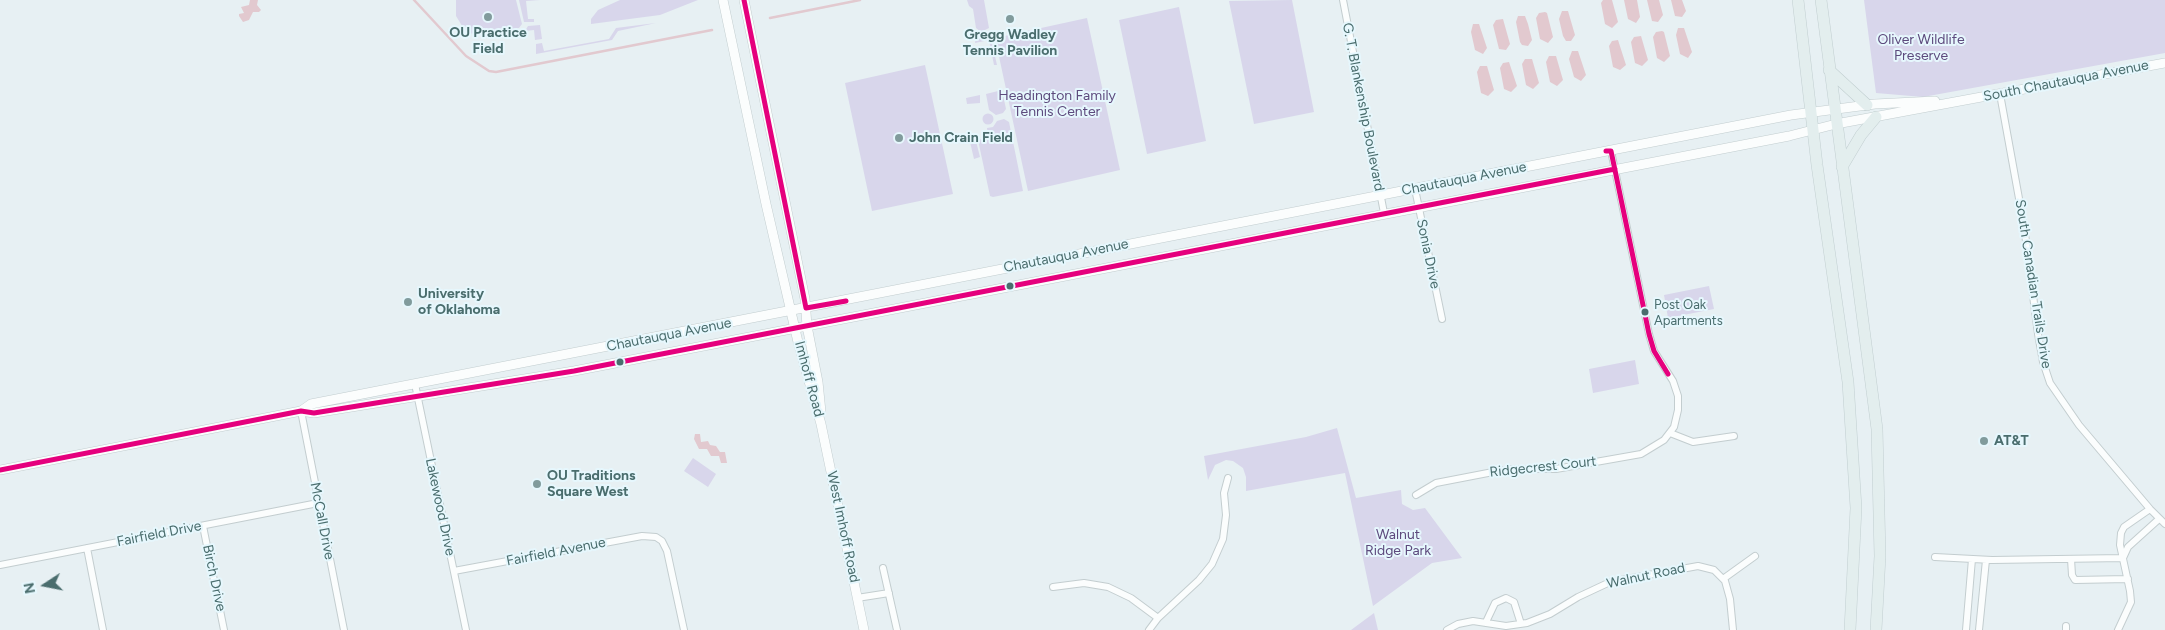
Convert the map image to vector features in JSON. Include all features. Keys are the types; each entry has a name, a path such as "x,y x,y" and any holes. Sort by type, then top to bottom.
{"highway":[{"path":"1798,0 1813,130 1848,382 1856,508 1850,630"},
{"path":"1821,0 1834,111 1877,428 1880,556 1876,630"},
{"path":"1829,70 1867,105"},
{"path":"1842,167 1861,135 1876,117"}],"main road":[{"name":"Imhoff Road","path":"723,0 766,204 795,328 821,424"},
{"name":"Imhoff Road","path":"744,0 806,308 807,326 818,382 821,424"},
{"name":"South Chautauqua Avenue","path":"1836,124 2165,63"},
{"name":"South Chautauqua Avenue","path":"1834,111 1867,105 1968,100"},
{"name":"Chautauqua Avenue","path":"301,411 311,404 1611,150 1811,113 1834,111"},
{"name":"Chautauqua Avenue","path":"0,470 301,411 314,413 574,370 1614,169 1836,124"},
{"name":"West Imhoff Road","path":"821,424 864,630"}],"street":[{"name":"G. T. Blankenship Boulevard","path":"1343,0 1384,213"},
{"name":"South Canadian Trails Drive","path":"2000,94 2022,211 2037,329 2050,383 2073,418 2162,522"},
{"path":"1611,150 1654,351 1673,381 1678,396 1678,410 1670,434 1694,442 1734,436"},
{"name":"Sonia Drive","path":"1415,189 1442,319"},
{"name":"Lakewood Drive","path":"415,384 466,630"},
{"name":"McCall Drive","path":"301,411 344,630"},
{"name":"Ridgecrest Court","path":"1416,494 1436,483 1493,472 1513,469 1556,469 1641,454 1656,446 1670,434"},
{"path":"1149,630 1158,618 1199,580 1212,564 1223,539 1226,515 1224,493 1228,478"},
{"name":"Fairfield Drive","path":"0,565 318,503"},
{"path":"2118,630 2131,602 2120,545 2124,528 2150,509"},
{"path":"2123,558 2128,547 2162,522"},
{"name":"Birch Drive","path":"203,526 224,630"},
{"name":"Fairfield Avenue","path":"454,571 642,536 659,539 667,551 684,630"},
{"path":"87,548 103,630"},
{"path":"1733,630 1730,599 1723,578 1756,556"},
{"path":"1935,558 1986,560 2123,558"},
{"path":"1966,630 1972,559"},
{"path":"2071,559 2072,575 2075,580 2128,579"},
{"path":"1978,630 1986,560"},
{"name":"Walnut Road","path":"1448,630 1465,622 1486,622 1506,626 1521,624 1550,614 1600,586 1626,578 1698,566 1714,570 1723,578"},
{"path":"884,568 897,630"},
{"path":"1053,587 1084,583 1108,587 1131,598 1158,618"},
{"path":"857,598 889,593"},
{"path":"1486,622 1495,603 1506,598 1514,602 1521,624"}],"green space":[{"name":"OU Practice Field","path":"456,0 516,0 522,24 519,28 467,34 456,16"},
{"path":"519,0 540,0 526,1 528,19 534,19 534,22 524,22"},
{"path":"620,0 698,0 660,15 591,24 591,19 598,10"},
{"path":"967,0 984,0 989,28 981,32 976,28 973,9 969,6"},
{"path":"1292,0 1314,112 1254,124 1229,1"},
{"name":"Oliver Wildlife Preserve","path":"1864,0 2165,0 2165,53 1923,97 1876,93"},
{"path":"1179,7 1206,141 1147,154 1119,20"},
{"name":"Headington Family Tennis Center","path":"1087,18 1120,170 1028,191 995,38"},
{"path":"656,23 618,31 612,40 536,54 536,44 542,43 544,51 609,39 616,28"},
{"path":"540,25 542,39 535,40 534,30 525,31 528,26"},
{"path":"985,35 991,39 997,65 994,65 989,40 975,43 976,36"},
{"name":"John Crain Field","path":"925,65 953,194 872,211 845,83"},
{"path":"1002,90 1006,109 1003,113 996,115 989,110 986,94"},
{"path":"980,95 980,103 967,104 966,98"},
{"path":"988,113 994,119 988,125 982,119"},
{"path":"1004,119 1009,122 1023,191 993,197 990,196 978,140 988,138 987,128 993,127 997,121"},
{"path":"976,141 980,157 974,159 970,142"},
{"path":"1709,286 1714,309 1668,318 1664,295"},
{"path":"1635,360 1639,384 1593,393 1589,369"},
{"name":"Walnut Ridge Park","path":"1337,428 1356,498 1401,490 1402,504 1413,510 1425,508 1462,558 1432,563 1373,606 1345,473 1246,491 1246,477 1243,468 1233,461 1226,460 1215,465 1208,480 1204,456 1306,437"},
{"path":"693,458 716,474 708,487 684,471"},
{"path":"1374,613 1378,630 1351,630"}],"shaded area":[{"path":"250,0 258,0 257,5 261,10 253,12 249,20 243,22 239,16 239,14 244,13 241,7 249,5"},
{"path":"1603,0 1612,0 1618,22 1612,28 1605,24 1601,3"},
{"path":"1624,0 1637,0 1640,17 1636,23 1628,19"},
{"path":"1647,0 1659,0 1663,15 1658,22 1652,21"},
{"path":"1671,0 1682,0 1686,11 1682,17 1675,16"},
{"path":"1562,11 1568,11 1575,35 1571,41 1566,41 1563,36 1559,19"},
{"path":"1539,13 1547,13 1553,37 1548,43 1540,39 1536,18"},
{"path":"1518,16 1525,16 1528,24 1532,40 1528,46 1522,45 1520,42 1516,22"},
{"path":"1503,19 1510,44 1506,50 1499,49 1493,25 1496,20"},
{"path":"1473,24 1479,24 1487,48 1483,54 1475,50 1471,32"},
{"path":"1678,28 1684,28 1692,52 1688,58 1680,54 1676,35"},
{"path":"1656,32 1664,32 1670,56 1664,62 1657,58 1653,37"},
{"path":"1641,36 1648,60 1642,66 1635,63 1631,42 1634,37"},
{"path":"1618,40 1626,65 1620,70 1613,67 1609,46 1612,41"},
{"path":"1572,51 1578,51 1586,75 1581,81 1574,77 1569,59"},
{"path":"1549,56 1556,56 1563,80 1557,86 1550,82 1546,62"},
{"path":"1525,59 1532,59 1539,83 1533,89 1526,85 1522,64"},
{"path":"1509,62 1517,86 1511,92 1504,89 1500,68 1503,63"},
{"path":"1480,66 1487,66 1494,90 1488,96 1481,93 1477,72"},
{"path":"695,434 700,434 701,442 708,441 710,445 716,446 720,452 725,452 727,463 721,463 719,456 711,456 707,449 699,449 694,439"}],"waterway":[{"path":"414,0 466,56 489,71 496,72 712,30"},
{"path":"770,18 860,0"}],"transit line":[{"path":"744,0 806,308 846,301"},
{"path":"1606,151 1611,151 1649,334 1654,351 1668,374"},
{"path":"0,470 301,411 314,413 574,371 1615,169"}],"place":[{"name":"OU Practice Field","path":"488,17"},
{"name":"Gregg Wadley Tennis Pavilion","path":"1010,19"},
{"name":"John Crain Field","path":"899,138"},
{"name":"University of Oklahoma","path":"408,302"},
{"name":"Post Oak Apartments","path":"1645,312"},
{"name":"AT&T","path":"1984,441"},
{"name":"OU Traditions Square West","path":"537,484"}]}
